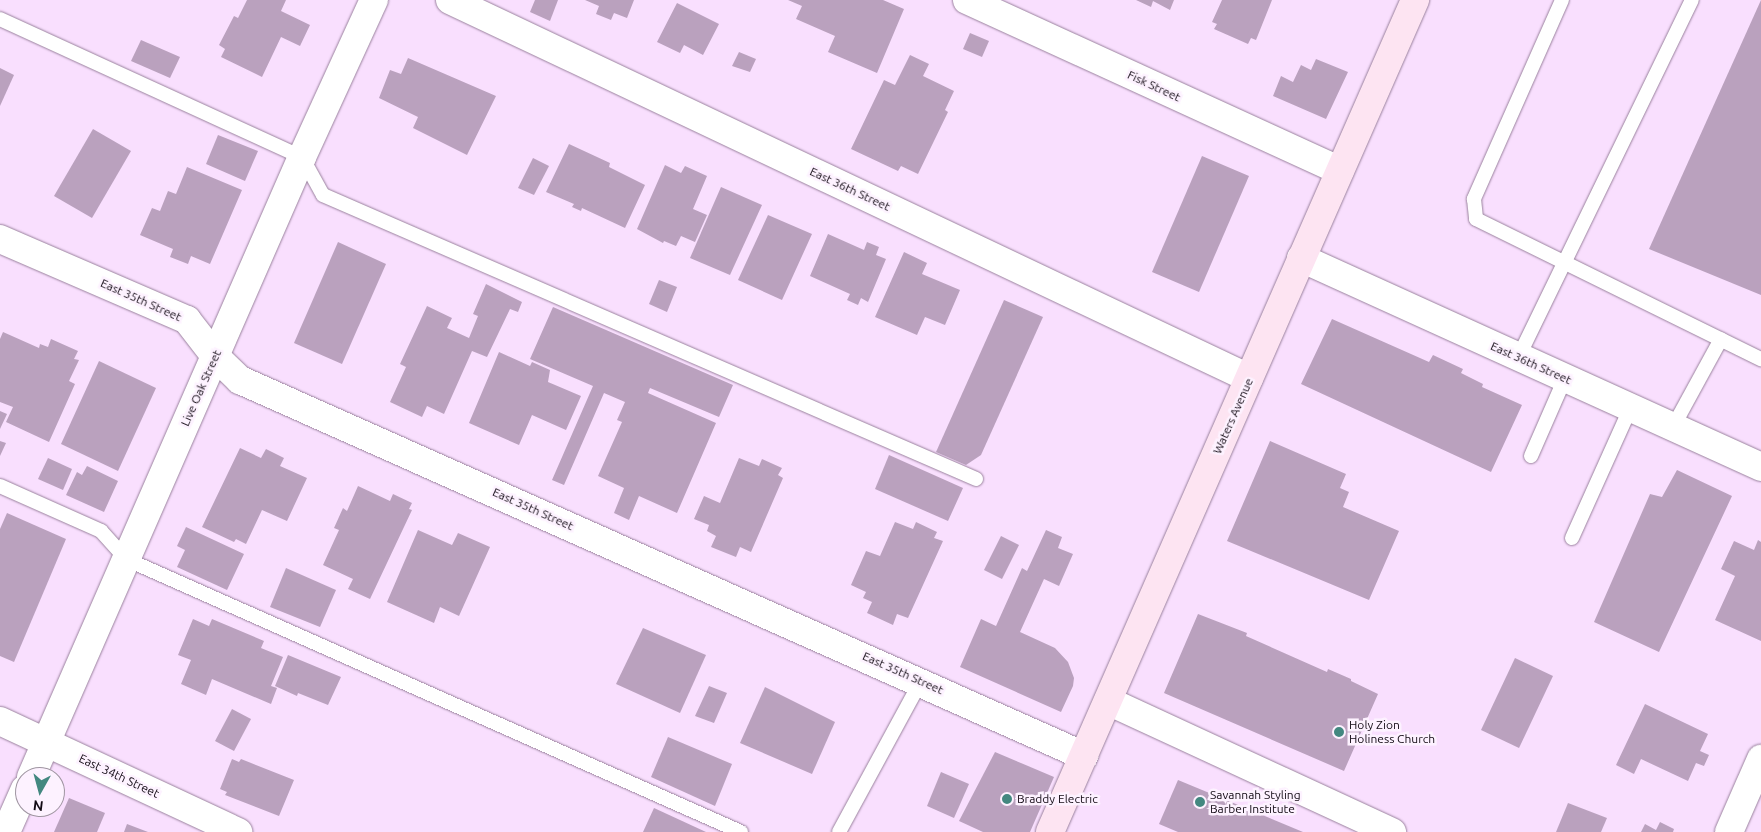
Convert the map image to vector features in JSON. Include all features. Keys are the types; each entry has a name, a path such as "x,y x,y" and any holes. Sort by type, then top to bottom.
{"main road":[{"name":"Waters Avenue","path":"1050,832 1415,0"}],"street":[{"name":"Live Oak Street","path":"36,767 302,157 374,0"},
{"name":"East 36th Street","path":"450,0 1249,378"},
{"name":"Fisk Street","path":"967,0 1340,171"},
{"name":"East 35th Street","path":"0,239 186,320 215,356 240,380 921,681 1084,756"},
{"name":"East 36th Street","path":"1301,258 1761,468"},
{"path":"1108,701 1392,832"},
{"name":"East 34th Street","path":"0,721 238,832"},
{"path":"1729,832 1761,759"},
{"path":"6,832 15,812"}],"lane":[{"path":"1562,0 1474,199 1476,219 1761,359"},
{"path":"1518,358 1692,0"},
{"path":"0,19 302,157 323,195 976,479"},
{"path":"1673,428 1721,339"},
{"path":"1531,456 1565,378"},
{"path":"1572,538 1630,408"},
{"path":"0,486 101,531 126,559 741,832"},
{"path":"839,832 921,681"}],"building":[{"path":"247,0 286,0 281,11 310,25 300,46 281,37 262,77 221,57 225,49 219,45 234,16 238,18"},
{"path":"535,0 558,0 550,21 530,12"},
{"path":"585,0 634,0 627,18 614,13 611,20 596,14 599,6"},
{"path":"788,0 883,0 904,9 877,73 828,52 835,36 796,19 802,6"},
{"path":"1136,0 1174,0 1170,10 1153,1 1151,7"},
{"path":"1222,0 1272,0 1256,40 1251,38 1248,44 1214,29 1217,24 1212,22"},
{"path":"1761,0 1761,295 1649,249"},
{"path":"677,3 719,24 703,55 684,45 680,53 657,42"},
{"path":"970,33 989,41 982,57 963,49"},
{"path":"141,40 180,57 170,78 131,61"},
{"path":"739,52 756,59 750,72 732,66"},
{"path":"910,55 929,64 923,76 954,91 945,110 948,112 918,174 901,166 898,171 851,149 884,80 895,85"},
{"path":"408,58 496,96 467,155 413,128 418,117 379,98 390,70 401,74"},
{"path":"1316,59 1348,72 1326,119 1273,96 1281,76 1293,82 1301,65 1311,70"},
{"path":"0,68 14,75 0,106"},
{"path":"93,129 131,151 92,218 54,196"},
{"path":"218,135 258,151 245,181 206,164"},
{"path":"569,144 610,163 609,167 645,185 625,228 582,208 581,211 572,207 574,204 546,192"},
{"path":"1202,156 1249,176 1199,292 1152,272"},
{"path":"533,158 549,166 534,195 518,188"},
{"path":"665,165 681,173 685,166 707,176 693,209 707,215 695,242 681,236 676,246 664,241 663,243 637,229"},
{"path":"187,167 242,190 210,264 191,256 188,264 170,257 173,249 140,235 152,208 160,211 168,191 176,194"},
{"path":"721,187 762,205 730,275 690,258"},
{"path":"768,215 812,234 782,300 738,280"},
{"path":"828,234 864,250 867,242 879,247 876,255 886,259 868,302 861,298 858,305 847,300 850,294 810,276"},
{"path":"338,242 386,264 342,364 294,343"},
{"path":"904,252 927,263 922,274 960,290 945,325 925,317 917,335 875,317"},
{"path":"659,280 677,287 667,312 649,304"},
{"path":"486,284 522,302 518,312 510,309 487,357 472,351 444,414 427,406 422,417 390,402 406,367 400,364 427,306 452,318 447,328 469,338 478,316 473,314"},
{"path":"1004,300 1043,317 981,455 966,465 936,452"},
{"path":"553,307 733,385 719,417 650,388 648,393 716,423 677,513 639,496 629,520 614,513 624,488 598,476 622,422 617,420 625,402 604,393 564,485 552,480 593,386 530,359"},
{"path":"1332,319 1429,362 1433,355 1463,369 1461,373 1483,384 1482,387 1522,405 1491,472 1301,384"},
{"path":"3,332 39,348 40,344 48,347 51,339 78,351 74,359 79,360 69,381 75,384 49,442 6,422 13,407 0,402 0,339"},
{"path":"499,352 530,366 532,362 550,370 548,382 581,396 566,430 532,415 519,445 469,423"},
{"path":"99,361 156,388 118,471 61,444"},
{"path":"0,411 7,414 0,429"},
{"path":"0,441 6,443 0,456"},
{"path":"1270,441 1346,474 1340,488 1349,492 1343,507 1399,531 1369,600 1227,541"},
{"path":"240,448 261,458 266,449 284,458 280,466 307,478 287,521 262,510 246,544 236,539 234,542 202,527"},
{"path":"889,455 963,488 948,521 875,489"},
{"path":"48,458 72,469 63,490 38,479"},
{"path":"739,458 759,466 762,459 782,468 778,475 783,478 751,552 740,547 736,557 711,547 716,536 707,531 709,525 694,519 704,496 720,503"},
{"path":"87,466 118,481 104,512 66,495 77,472 82,475"},
{"path":"1677,470 1732,496 1659,652 1594,622 1650,494 1662,497"},
{"path":"358,486 390,501 393,494 412,503 409,509 412,510 370,599 348,589 353,579 323,565 339,530 334,528 343,508 347,511"},
{"path":"7,513 66,539 14,662 0,656 0,529"},
{"path":"895,522 913,529 916,522 937,532 934,538 943,541 908,618 897,614 893,625 867,613 872,602 863,598 866,592 851,585 866,551 880,556"},
{"path":"186,527 244,554 227,590 177,567 185,550 177,546"},
{"path":"418,530 452,545 458,533 490,547 459,616 440,607 434,623 387,602"},
{"path":"1046,530 1062,537 1058,548 1073,554 1059,586 1044,579 1020,632 1055,648 1068,662 1074,678 1073,686 1061,712 960,667 981,619 996,626 1022,568 1027,571"},
{"path":"1001,536 1019,545 1002,579 984,570"},
{"path":"1758,540 1761,542 1761,641 1715,620 1735,576 1721,569 1734,541 1754,550"},
{"path":"286,568 336,590 320,627 270,607"},
{"path":"1198,614 1247,633 1246,636 1327,672 1328,669 1351,679 1351,681 1378,694 1344,771 1164,693"},
{"path":"193,619 209,626 212,619 264,641 261,648 283,657 271,686 277,688 271,704 212,679 206,695 181,684 191,660 178,655"},
{"path":"643,628 706,655 680,713 616,684"},
{"path":"288,655 341,677 328,705 298,693 297,696 275,686"},
{"path":"1515,658 1553,676 1519,748 1481,730"},
{"path":"709,686 727,693 714,723 695,716"},
{"path":"765,687 835,722 812,774 740,743"},
{"path":"1645,704 1708,734 1700,751 1709,755 1704,766 1696,763 1688,781 1641,759 1634,774 1616,765"},
{"path":"232,709 251,719 234,751 215,741"},
{"path":"668,737 732,764 715,806 651,777"},
{"name":"Braddy Electric","path":"995,752 1054,777 1030,832 983,832 959,821"},
{"path":"232,759 239,762 241,759 294,780 279,816 225,795 227,792 220,789"},
{"path":"941,772 969,784 954,818 927,806"},
{"name":"Savannah Styling Barber Institute","path":"1178,780 1303,832 1178,832 1159,824"},
{"path":"69,798 105,813 97,832 54,832 61,817 65,817 65,807"},
{"path":"1568,803 1607,818 1601,832 1556,832"},
{"path":"654,808 706,832 643,832"},
{"path":"1660,822 1674,829 1673,832 1641,832 1645,824 1656,830"},
{"path":"127,824 148,832 124,832"}],"place":[{"name":"Holy Zion Holiness Church","path":"1339,732"},
{"name":"Braddy Electric","path":"1007,799"},
{"name":"Savannah Styling Barber Institute","path":"1200,802"}]}
